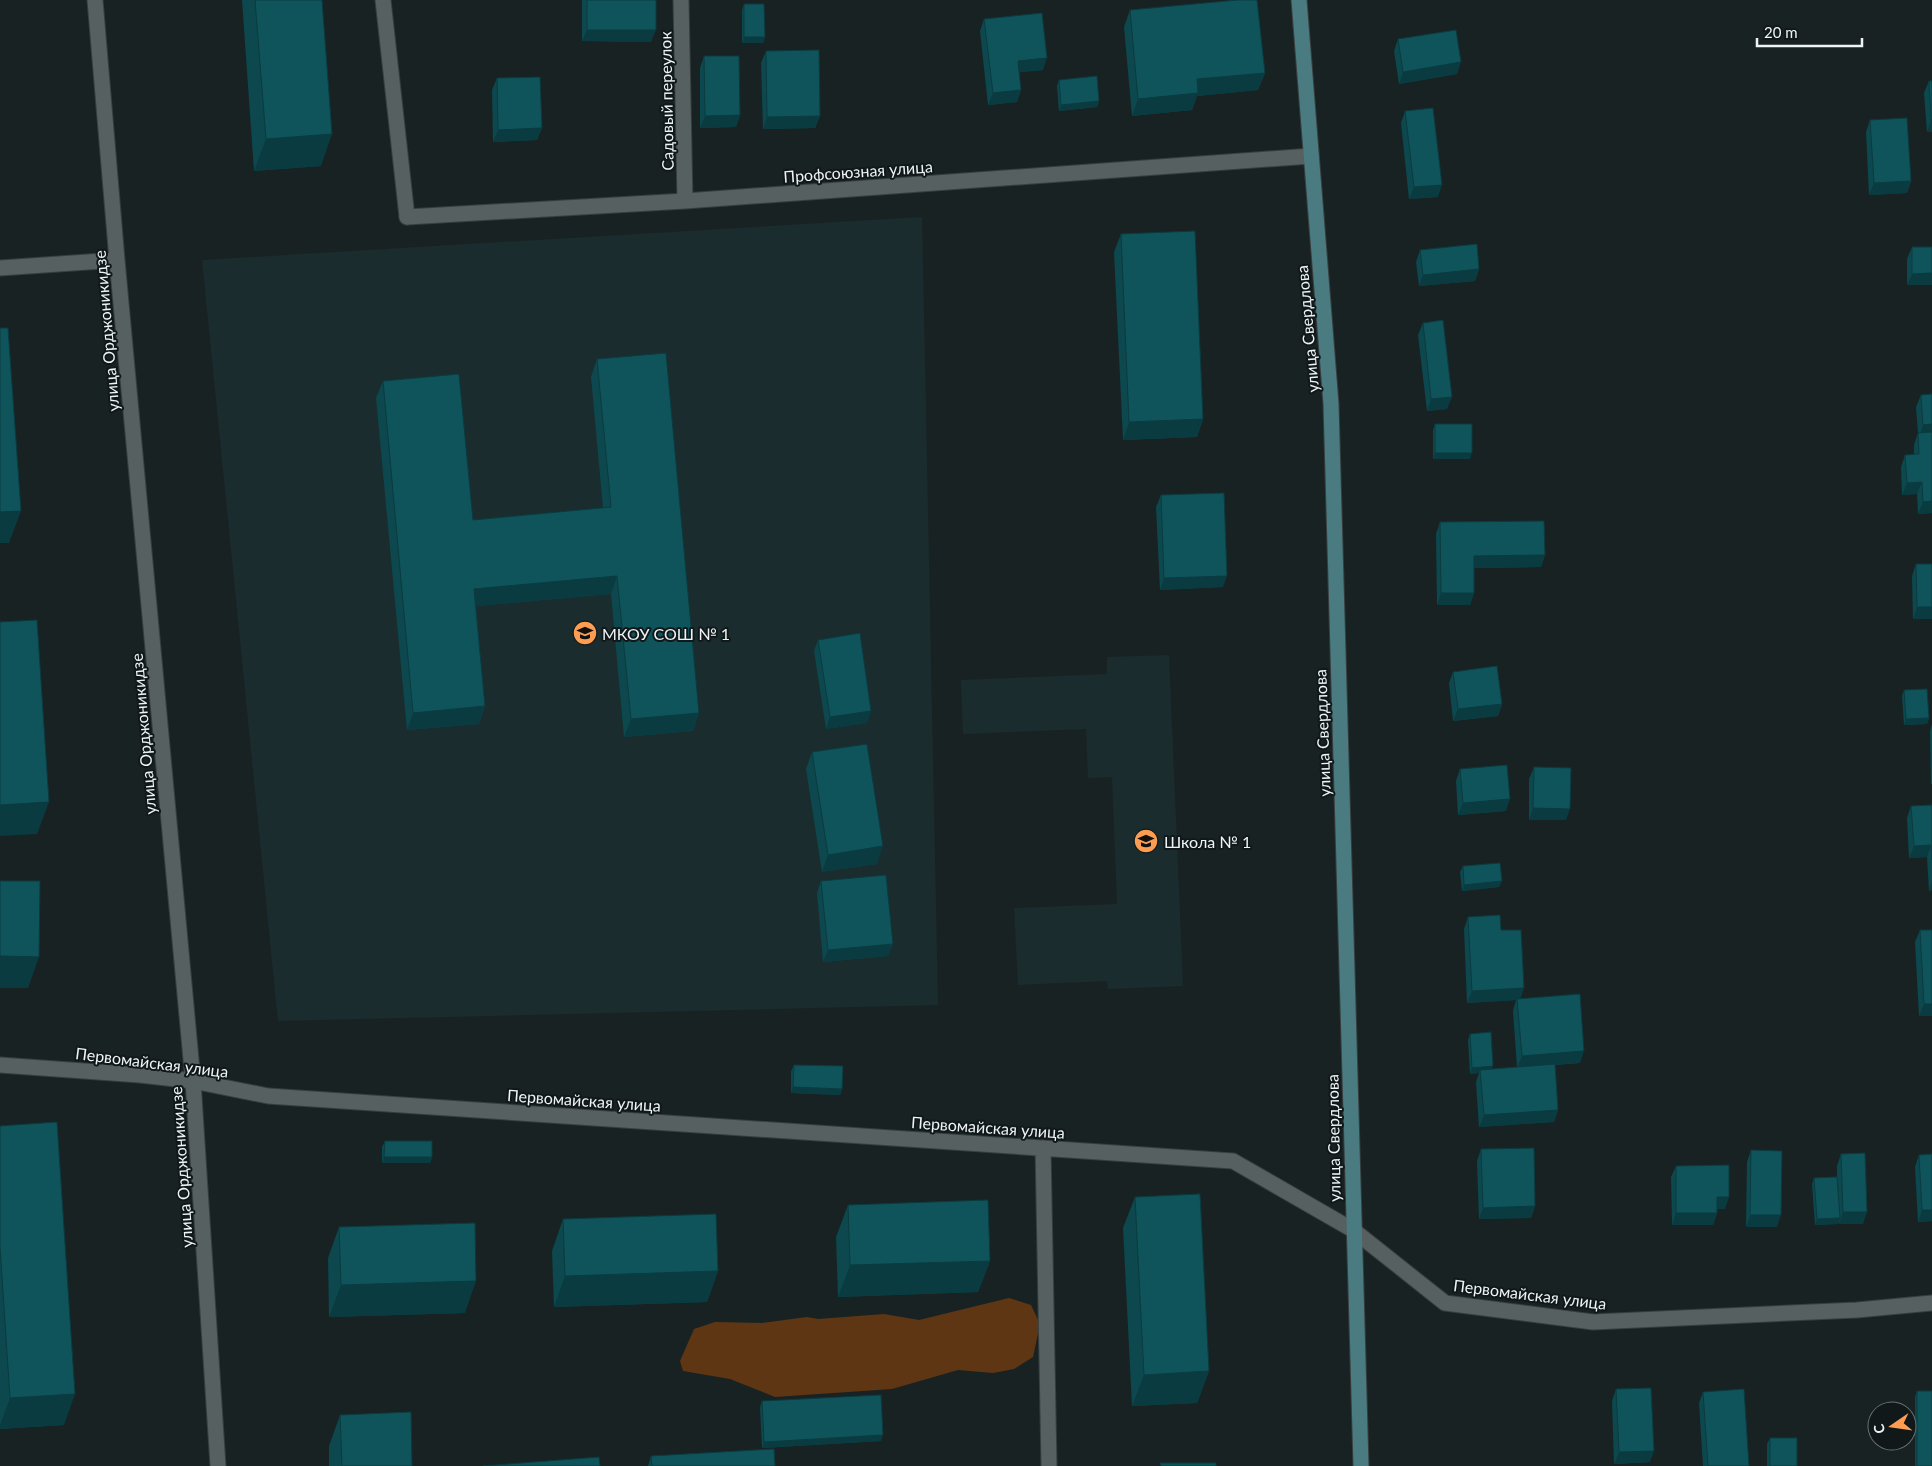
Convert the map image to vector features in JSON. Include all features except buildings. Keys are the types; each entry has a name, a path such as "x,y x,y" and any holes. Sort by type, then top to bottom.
{"street":[{"name":"улица Орджоникидзе","path":"95,0 117,260 193,1081 218,1466"},
{"name":"Профсоюзная улица","path":"383,0 407,217 685,201 1311,156"},
{"name":"Садовый переулок","path":"681,0 685,201"},
{"name":"улица Свердлова","path":"1299,0 1331,404 1361,1466"},
{"path":"0,268 117,260"},
{"name":"Первомайская улица","path":"0,1066 140,1075 193,1081 268,1096 1233,1161 1353,1230 1445,1303 1583,1321 1857,1310 1932,1303"},
{"path":"1043,1148 1049,1466"}],"shaded area":[{"name":"МКОУ СОШ № 1","path":"922,217 938,1005 278,1021 202,260"},
{"name":"Школа № 1","path":"1169,655 1183,986 1108,989 1107,981 1018,985 1014,908 1117,904 1112,777 1088,778 1086,729 963,734 961,680 1107,674 1107,657"},
{"path":"1009,1298 1031,1305 1040,1324 1033,1357 1014,1369 993,1373 958,1370 892,1389 775,1397 730,1379 683,1371 680,1361 694,1329 715,1322 762,1323 807,1317 818,1319 884,1314 919,1320"}],"place":[{"name":"МКОУ СОШ № 1","path":"585,633"},
{"name":"Школа № 1","path":"1146,841"}]}
